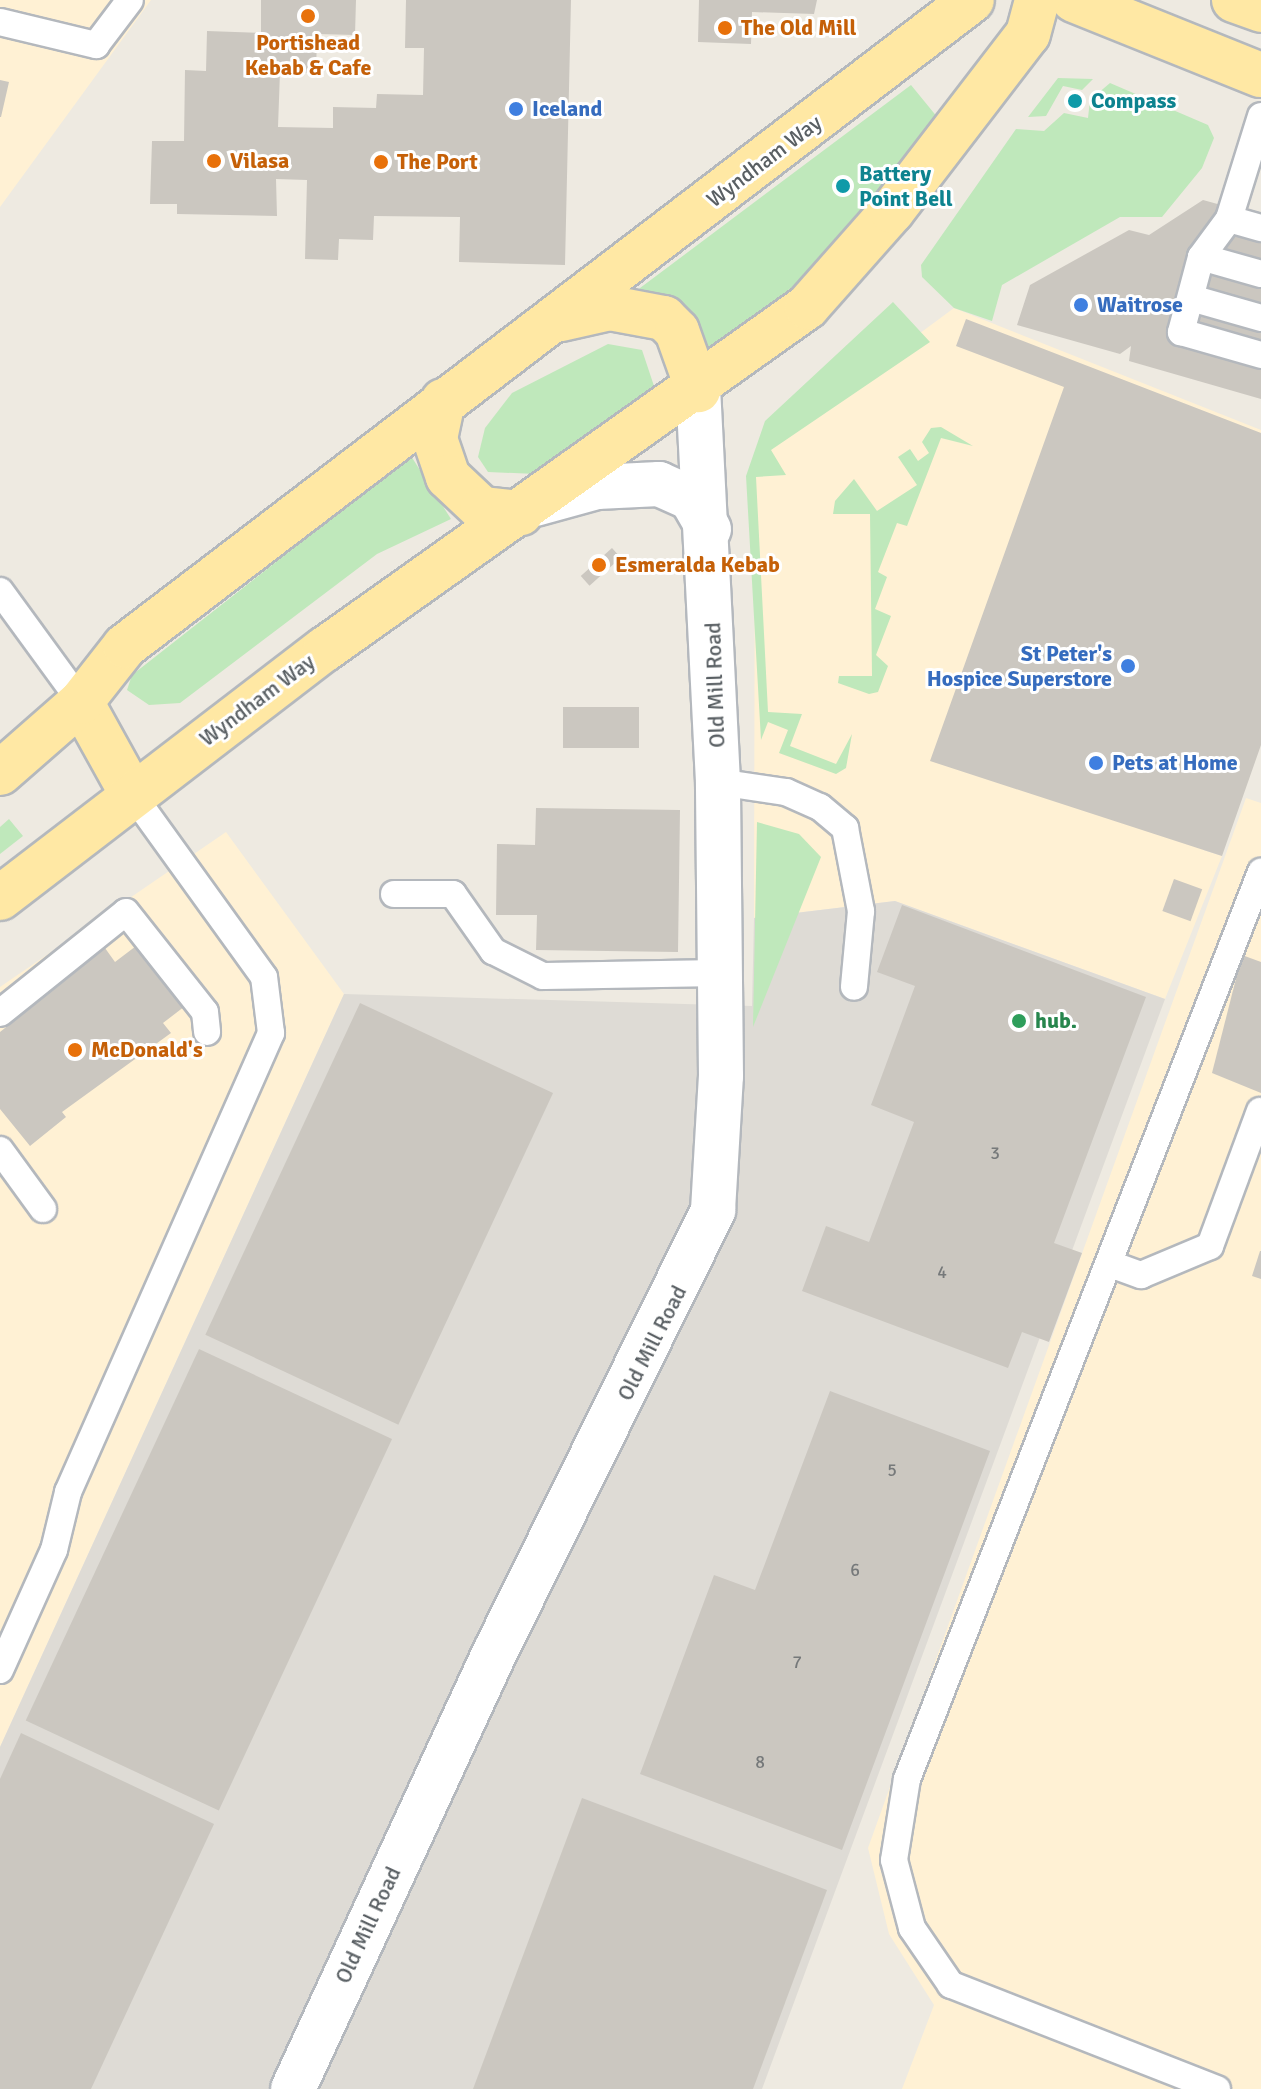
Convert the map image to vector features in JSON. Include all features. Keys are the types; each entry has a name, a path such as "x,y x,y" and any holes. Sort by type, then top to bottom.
{"main road":[{"path":"909,53 929,0"},
{"name":"Wyndham Way","path":"0,773 81,702 125,646 443,401 909,53 972,0"},
{"name":"Wyndham Way","path":"0,898 132,794 528,508 698,390 807,307 855,255 1028,34 1037,0"},
{"path":"1074,0 1261,75"},
{"path":"1234,0 1261,10"},
{"name":"Wyndham Way","path":"555,320 610,308 664,318 677,331 698,390"},
{"path":"443,401 435,439 448,477 482,509 528,508"},
{"path":"81,702 132,794"}],"street":[{"name":"Old Mill Road","path":"293,2089 495,1652 702,1244 719,1169 721,973 709,529 698,390"},
{"path":"528,508 597,487 659,484 691,498 709,529"}],"lane":[{"path":"0,22 96,45 130,0"},
{"path":"1261,116 1229,219 1201,257 1181,332 1261,355"},
{"path":"1229,219 1261,228"},
{"path":"1201,257 1261,274"},
{"path":"1191,298 1261,318"},
{"path":"0,591 81,702"},
{"path":"718,782 786,792 820,807 845,828 861,911 854,987"},
{"path":"0,1670 54,1550 68,1492 271,1033 264,977 132,794"},
{"path":"1217,2089 951,1985 912,1928 894,1860 907,1779 1113,1265 1261,872"},
{"path":"394,894 453,894 493,951 543,976 721,973"},
{"path":"0,1013 126,912 205,1012 207,1032"},
{"path":"1113,1265 1141,1275 1210,1246 1260,1111"},
{"path":"0,1150 43,1209"}],"shaded area":[{"path":"0,0 151,0 0,207"},
{"path":"954,308 1261,430 1261,696 1203,850 1222,856 1165,999 895,901 754,918 755,455"},
{"path":"1246,798 1261,803 1261,2089 902,2089 934,2005 889,1934 868,1848"},
{"path":"226,832 344,994 0,1747 0,987"},
{"path":"895,901 1165,999 762,2089 0,2089 0,1747 344,994 752,1006 754,918"}],"green space":[{"path":"1058,78 1093,79 1082,90 1063,86 1046,116 1028,117"},
{"path":"1110,83 1208,125 1214,138 1202,168 1162,217 1120,217 1002,285 992,321 954,308 922,277 921,265 1016,129 1044,131 1064,113 1088,118 1090,100"},
{"path":"911,85 938,118 817,266 709,357 690,310 636,291"},
{"path":"893,302 930,342 771,450 786,475 756,477 768,712 802,714 790,746 836,764 852,734 846,768 836,774 779,753 788,730 768,722 761,740 746,476 765,421"},
{"path":"608,344 642,350 655,389 536,474 488,472 478,457 485,428 512,393"},
{"path":"941,427 973,446 941,438 907,526 897,523 878,572 887,577 875,609 891,616 876,655 888,666 878,692 869,694 838,683 839,676 872,676 870,514 833,514 835,501 854,479 877,511 917,485 898,457 910,449 918,461 929,453 922,442 931,428"},
{"path":"411,456 451,519 377,554 180,703 149,705 127,690 132,675"},
{"path":"9,819 23,836 0,854 0,827"},
{"path":"757,822 799,834 821,857 753,1027"}],"building":[{"path":"261,0 356,0 355,35 317,34 316,73 280,72 278,127 333,128 333,107 376,108 377,94 423,95 424,48 405,48 406,0 571,0 565,265 459,262 460,217 374,216 373,240 339,239 338,260 305,259 307,180 276,179 277,216 177,214 177,204 150,204 152,141 184,141 185,70 206,71 207,31 261,33"},
{"name":"The Old Mill","path":"699,0 817,0 814,14 752,12 751,44 698,42"},
{"path":"0,80 9,82 1,117 0,117"},
{"path":"1203,200 1261,216 1261,399 1129,361 1131,346 1120,354 1017,325 1030,285 1129,230 1149,235"},
{"path":"966,319 1261,433 1261,745 1222,856 930,761 1064,387 956,346"},
{"name":"Esmeralda Kebab","path":"612,548 621,558 589,586 581,576"},
{"path":"563,707 639,707 639,748 563,748"},
{"path":"536,808 680,810 678,952 536,950 537,915 496,915 497,844 535,845"},
{"path":"1174,879 1202,889 1191,921 1162,911"},
{"path":"902,905 1146,997 1054,1243 1082,1253 1049,1342 1022,1332 1008,1368 802,1291 826,1226 869,1242 914,1122 871,1105 915,986 877,972"},
{"name":"McDonald's","path":"140,943 189,1003 163,1023 171,1033 62,1112 66,1117 30,1146 0,1109 0,1032 105,948 115,962"},
{"path":"1242,955 1261,962 1261,1093 1212,1073"},
{"path":"360,1003 553,1093 398,1425 205,1335"},
{"path":"1261,1251 1261,1279 1252,1276"},
{"path":"199,1349 392,1439 219,1811 26,1721"},
{"path":"830,1391 990,1451 842,1850 640,1774 714,1575 755,1590"},
{"path":"21,1733 214,1824 91,2089 0,2089 0,1779"},
{"path":"582,1798 827,1890 753,2089 473,2089"}],"place":[{"name":"Portishead Kebab & Cafe","path":"308,16"},
{"name":"The Old Mill","path":"725,28"},
{"name":"Compass","path":"1075,101"},
{"name":"Iceland","path":"516,109"},
{"name":"Vilasa","path":"214,161"},
{"name":"The Port","path":"381,162"},
{"name":"Battery Point Bell","path":"843,186"},
{"name":"Waitrose","path":"1081,305"},
{"name":"Esmeralda Kebab","path":"599,565"},
{"name":"St Peter's Hospice Superstore","path":"1128,666"},
{"name":"Pets at Home","path":"1096,763"},
{"name":"hub.","path":"1019,1021"},
{"name":"McDonald's","path":"75,1050"}]}
